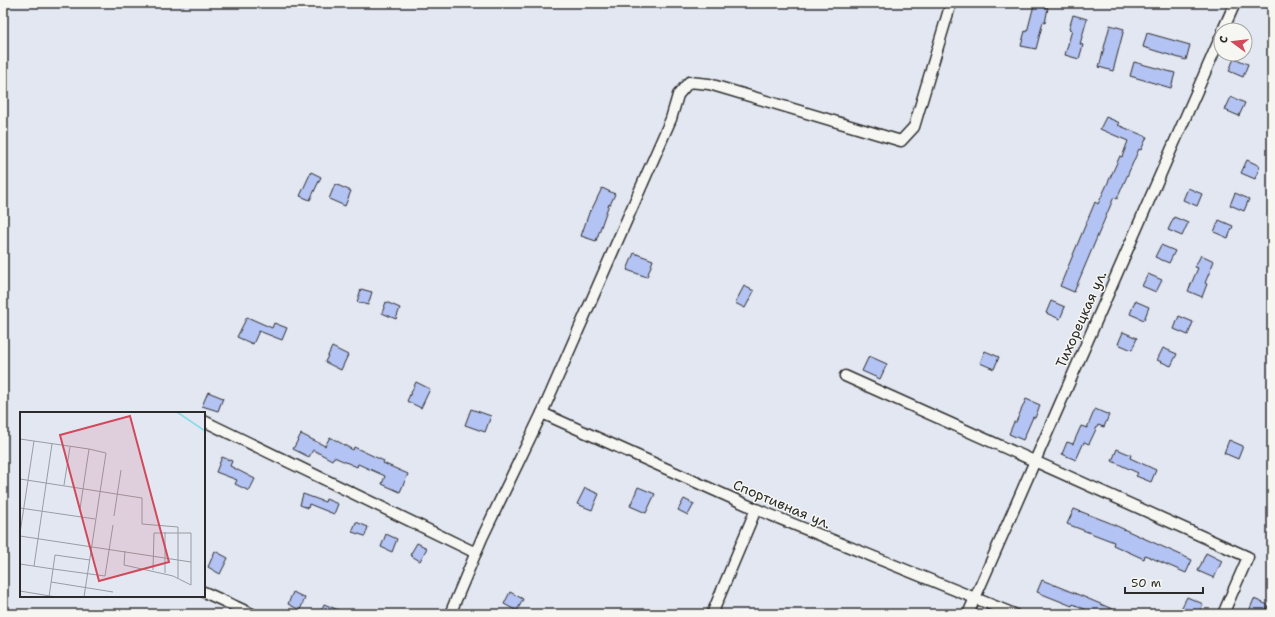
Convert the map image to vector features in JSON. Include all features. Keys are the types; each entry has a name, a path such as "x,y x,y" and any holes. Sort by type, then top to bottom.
{"street":[{"path":"450,614 482,538 542,413 671,119 678,95 689,82 709,84 901,141 914,127 951,3"},
{"path":"1227,22 1235,3"},
{"name":"Тихорецкая ул.","path":"968,614 1213,54"},
{"path":"846,376 1248,557 1223,614"},
{"name":"Спортивная ул.","path":"542,413 756,509 1014,614"},
{"path":"205,421 476,553"},
{"path":"712,614 756,509"},
{"path":"205,592 252,614"}],"building":[{"path":"1034,5 1048,8 1045,23 1043,22 1036,49 1021,46 1025,31 1027,32"},
{"path":"1073,15 1087,19 1080,44 1083,45 1079,59 1065,55 1072,30 1069,29"},
{"path":"1110,25 1124,29 1113,71 1099,67"},
{"path":"1147,33 1190,45 1186,60 1143,47"},
{"path":"1134,62 1175,73 1171,88 1130,76"},
{"path":"1232,62 1243,62 1248,64 1243,77 1229,71"},
{"path":"1231,97 1245,103 1239,116 1225,110"},
{"path":"1106,117 1120,123 1118,125 1147,137 1141,150 1139,149 1117,199 1114,197 1074,292 1060,286 1095,202 1098,204 1120,156 1122,157 1128,141 1100,129"},
{"path":"1247,160 1260,166 1255,179 1241,173"},
{"path":"311,172 321,177 310,200 300,196"},
{"path":"335,184 351,191 345,206 329,199"},
{"path":"602,188 615,194 610,205 609,204 596,241 581,236 590,210 591,211"},
{"path":"1188,188 1202,194 1197,206 1183,200"},
{"path":"1235,193 1249,199 1244,211 1230,205"},
{"path":"1174,217 1188,223 1182,236 1168,230"},
{"path":"1219,220 1233,226 1228,238 1214,232"},
{"path":"1161,245 1175,251 1169,263 1155,257"},
{"path":"634,253 653,260 647,277 627,270"},
{"path":"1201,255 1214,261 1205,283 1207,284 1202,297 1188,291 1198,268 1195,267"},
{"path":"1148,274 1162,280 1156,292 1142,286"},
{"path":"744,286 754,291 745,308 735,303"},
{"path":"361,289 372,292 368,305 357,302"},
{"path":"1051,301 1065,307 1060,319 1046,313"},
{"path":"1135,301 1149,307 1144,320 1130,314"},
{"path":"386,302 400,308 396,319 382,313"},
{"path":"1179,316 1193,322 1188,335 1174,329"},
{"path":"247,317 272,328 274,323 287,328 282,340 259,331 253,344 237,337"},
{"path":"1123,332 1137,338 1132,350 1118,344"},
{"path":"332,347 348,355 341,370 325,362"},
{"path":"1163,348 1177,354 1171,366 1157,360"},
{"path":"985,351 999,357 994,369 980,363"},
{"path":"869,356 887,364 880,379 862,371"},
{"path":"416,382 430,389 421,408 407,401"},
{"path":"208,392 223,398 218,411 202,406"},
{"path":"1026,399 1040,405 1023,440 1009,434"},
{"path":"471,409 491,416 485,432 465,425"},
{"path":"1095,409 1109,415 1104,427 1098,425 1089,444 1084,442 1076,460 1062,454 1067,442 1073,444 1081,426 1087,428"},
{"path":"301,434 325,446 330,437 353,450 354,447 384,461 383,463 408,474 400,492 382,484 385,476 358,464 357,467 334,457 332,460 313,450 309,457 293,449"},
{"path":"1229,440 1243,446 1238,459 1224,453"},
{"path":"1117,449 1131,455 1130,458 1156,470 1151,482 1136,476 1138,473 1112,461"},
{"path":"222,457 232,461 230,466 255,479 249,491 235,484 237,480 216,472"},
{"path":"638,487 655,494 646,513 630,506"},
{"path":"585,488 599,494 592,510 577,504"},
{"path":"303,494 325,502 326,499 338,504 334,514 309,504 308,508 300,505"},
{"path":"684,499 694,504 688,515 678,510"},
{"path":"1074,509 1108,522 1192,560 1186,573 1145,555 1144,559 1113,545 1114,542 1067,524"},
{"path":"356,522 368,527 365,536 352,532"},
{"path":"386,534 397,539 392,552 381,547"},
{"path":"417,543 427,548 420,561 410,555"},
{"path":"215,551 228,558 220,574 208,567"},
{"path":"1206,553 1222,561 1214,578 1198,571"},
{"path":"1042,580 1124,614 1096,614 1073,604 1072,606 1037,592"},
{"path":"293,592 305,598 300,610 288,604"},
{"path":"510,592 523,599 517,611 504,604"},
{"path":"1187,597 1203,604 1198,614 1187,614 1180,611"},
{"path":"1254,599 1268,605 1264,614 1255,614 1249,611"},
{"path":"324,604 348,614 320,614"}]}
